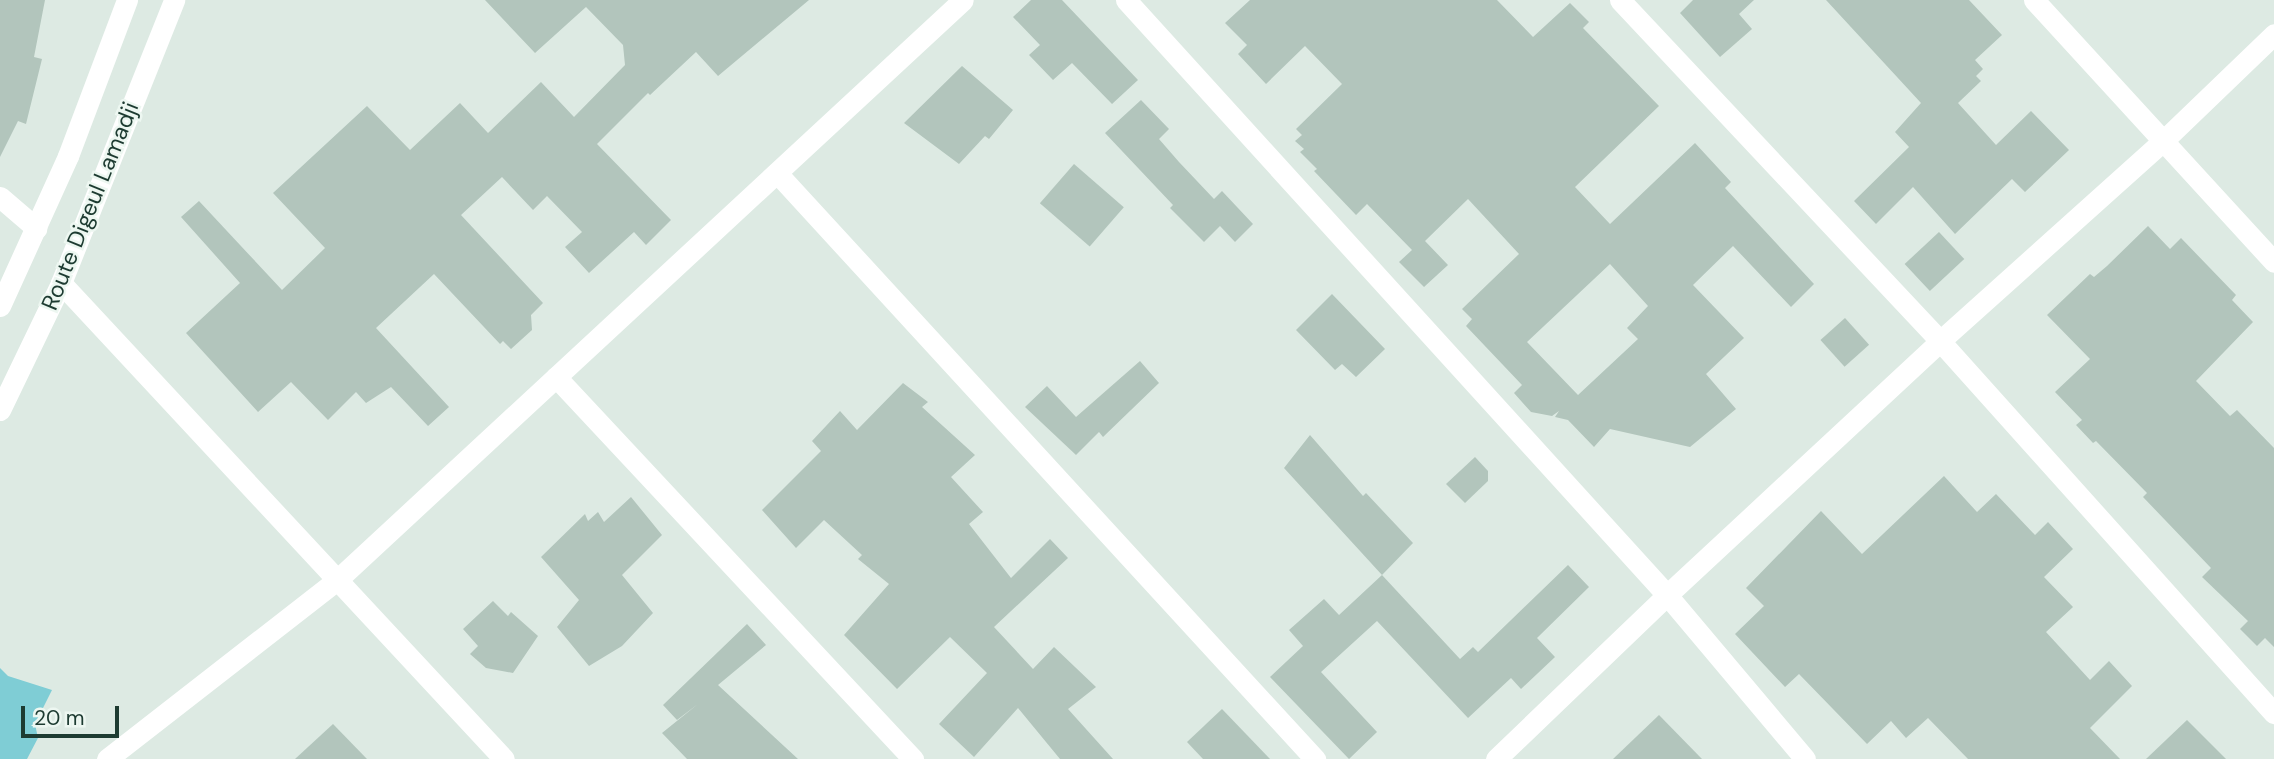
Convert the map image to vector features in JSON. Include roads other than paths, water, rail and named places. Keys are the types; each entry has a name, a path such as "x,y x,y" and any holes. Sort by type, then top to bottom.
{"street":[{"path":"0,306 68,156 127,0"},
{"name":"Route Digeul Lamadji","path":"0,410 61,283 174,0"},
{"path":"107,759 337,580 963,0"},
{"path":"1126,0 1667,595 1805,759"},
{"path":"1620,0 1940,341 2274,713"},
{"path":"2034,0 2274,262"},
{"path":"1496,759 1667,595 1940,341 2163,141 2274,34"},
{"path":"777,173 1315,759"},
{"path":"0,197 36,228"},
{"path":"61,283 505,759"},
{"path":"556,377 913,759"}],"water":[{"path":"0,668 8,676 52,690 35,724 38,738 27,759 0,759"}]}
